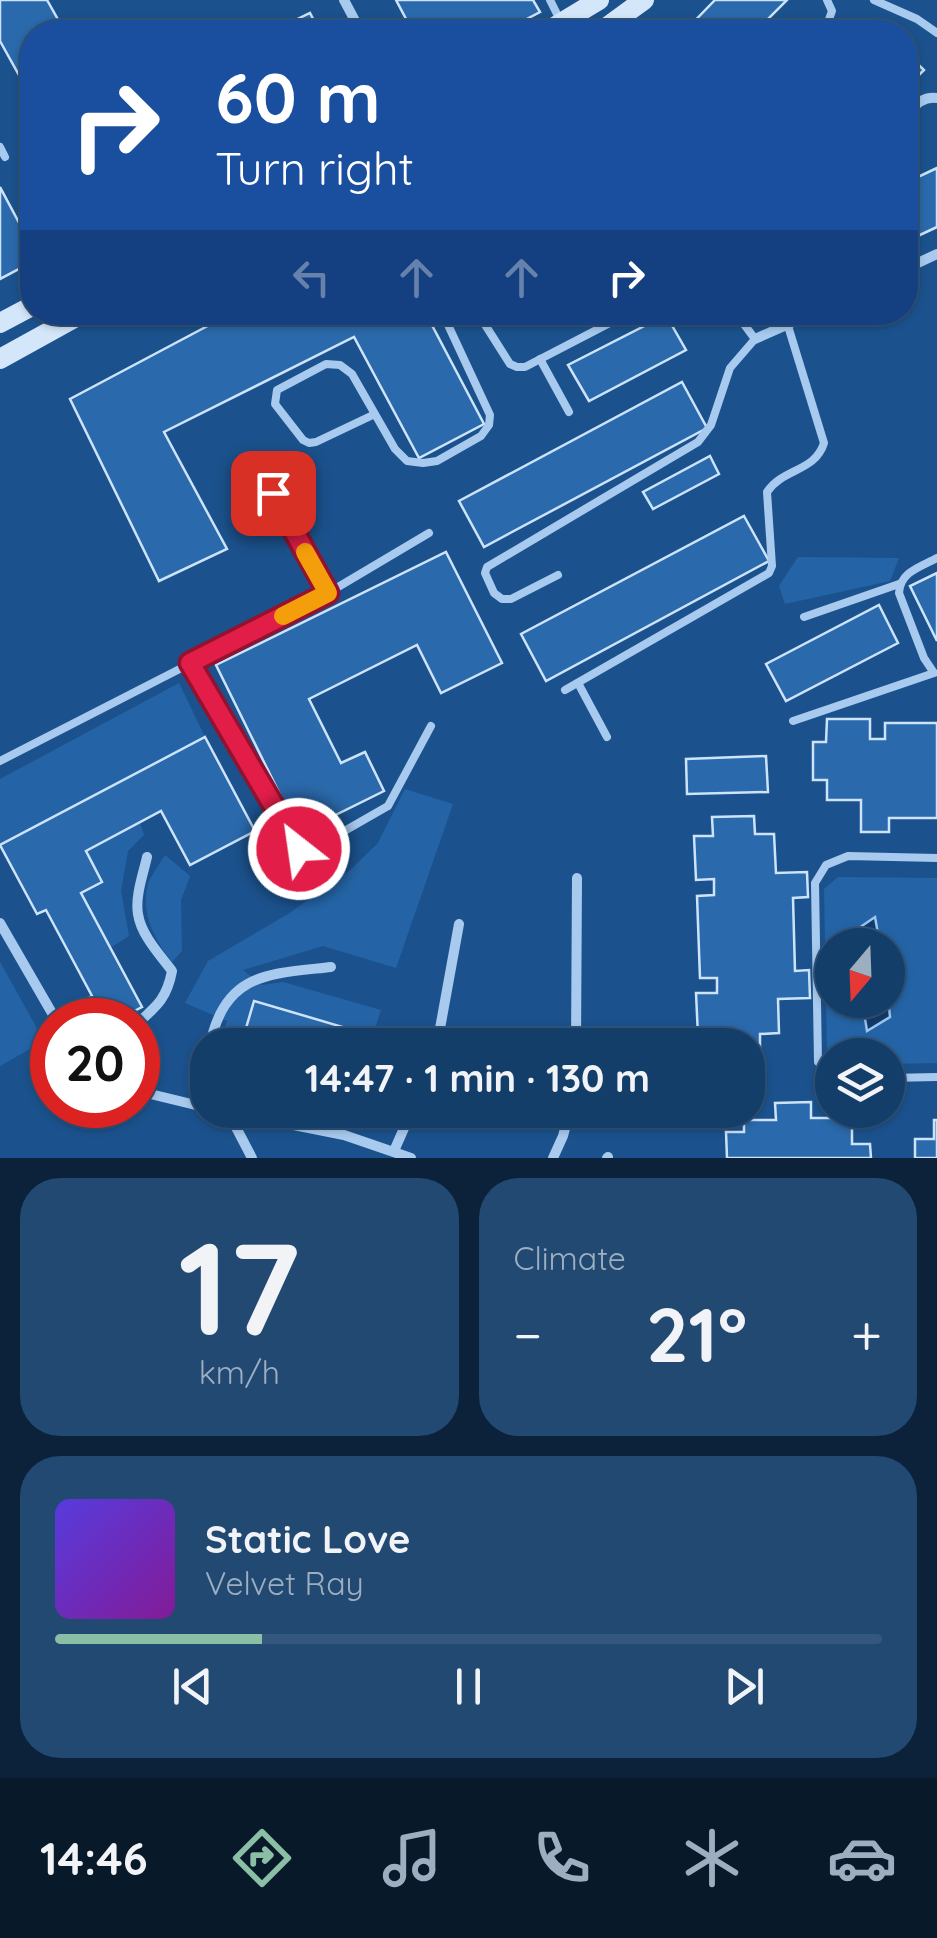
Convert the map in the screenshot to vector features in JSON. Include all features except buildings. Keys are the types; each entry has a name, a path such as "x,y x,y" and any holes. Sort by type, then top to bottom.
{"main road":[{"path":"567,20 599,0"},
{"path":"616,20 644,0"},
{"path":"0,359 61,325"}],"street":[{"path":"755,338 788,326"},
{"path":"146,857 138,916 172,971 169,988 160,1003"},
{"path":"576,1028 577,878"},
{"path":"0,923 43,998"},
{"path":"441,1028 459,924"},
{"path":"213,1028 236,990 268,974 331,968"},
{"path":"160,1096 190,1103"},
{"path":"233,1128 252,1158"},
{"path":"309,1128 344,1135 411,1158"},
{"path":"394,1151 404,1128"},
{"path":"553,1158 566,1128"}],"lane":[{"path":"874,0 917,18 937,33"},
{"path":"0,147 5,157"},
{"path":"374,414 309,443 275,404 275,397 277,390 326,364 340,364 352,374 395,449 407,461 437,460 482,436 490,414 448,325"},
{"path":"487,325 510,364 517,367 525,367 605,325"},
{"path":"558,575 502,599 494,593 485,573 487,567 698,442 711,425 730,368 755,338 746,325"},
{"path":"565,690 769,573 772,566 767,492 773,483 816,460 824,444 788,326"},
{"path":"540,359 569,412"},
{"path":"273,493 328,593"},
{"path":"0,761 328,593 429,533"},
{"path":"804,616 899,584 908,572 937,558"},
{"path":"793,722 936,674 924,658 899,584"},
{"path":"190,663 299,849 313,849 388,806 431,726"},
{"path":"578,683 606,737"},
{"path":"818,1038 815,883 826,865 848,856 937,858"},
{"path":"905,1078 937,1077"}],"shaded area":[{"path":"798,557 899,558 890,581 785,604 779,586"},
{"path":"179,683 205,737 0,845 0,779"},
{"path":"405,789 453,804 396,968 323,946 243,970 262,985 283,982 381,1010 375,1028 352,1028 255,1001 246,1028 225,1028 227,1021 185,1003 208,961 288,914 349,871 378,843"},
{"path":"140,822 144,835 128,851 121,891 129,936 110,948 81,893 102,882 86,851"},
{"path":"165,855 190,876 181,900 182,951 172,962 155,935 146,905 148,884"},
{"path":"838,877 937,878 937,1063 905,1064 905,1038 827,1038 826,1018 905,1018 905,928 825,928 824,889"},
{"path":"875,917 877,928 859,928"},
{"path":"0,962 30,1016 30,1049 0,1066"},
{"path":"865,1018 888,1018 867,1031"}],"slow traffic":[{"path":"283,616 328,593 305,552"}],"route":[{"path":"273,493 328,593 190,663 299,849"}]}
